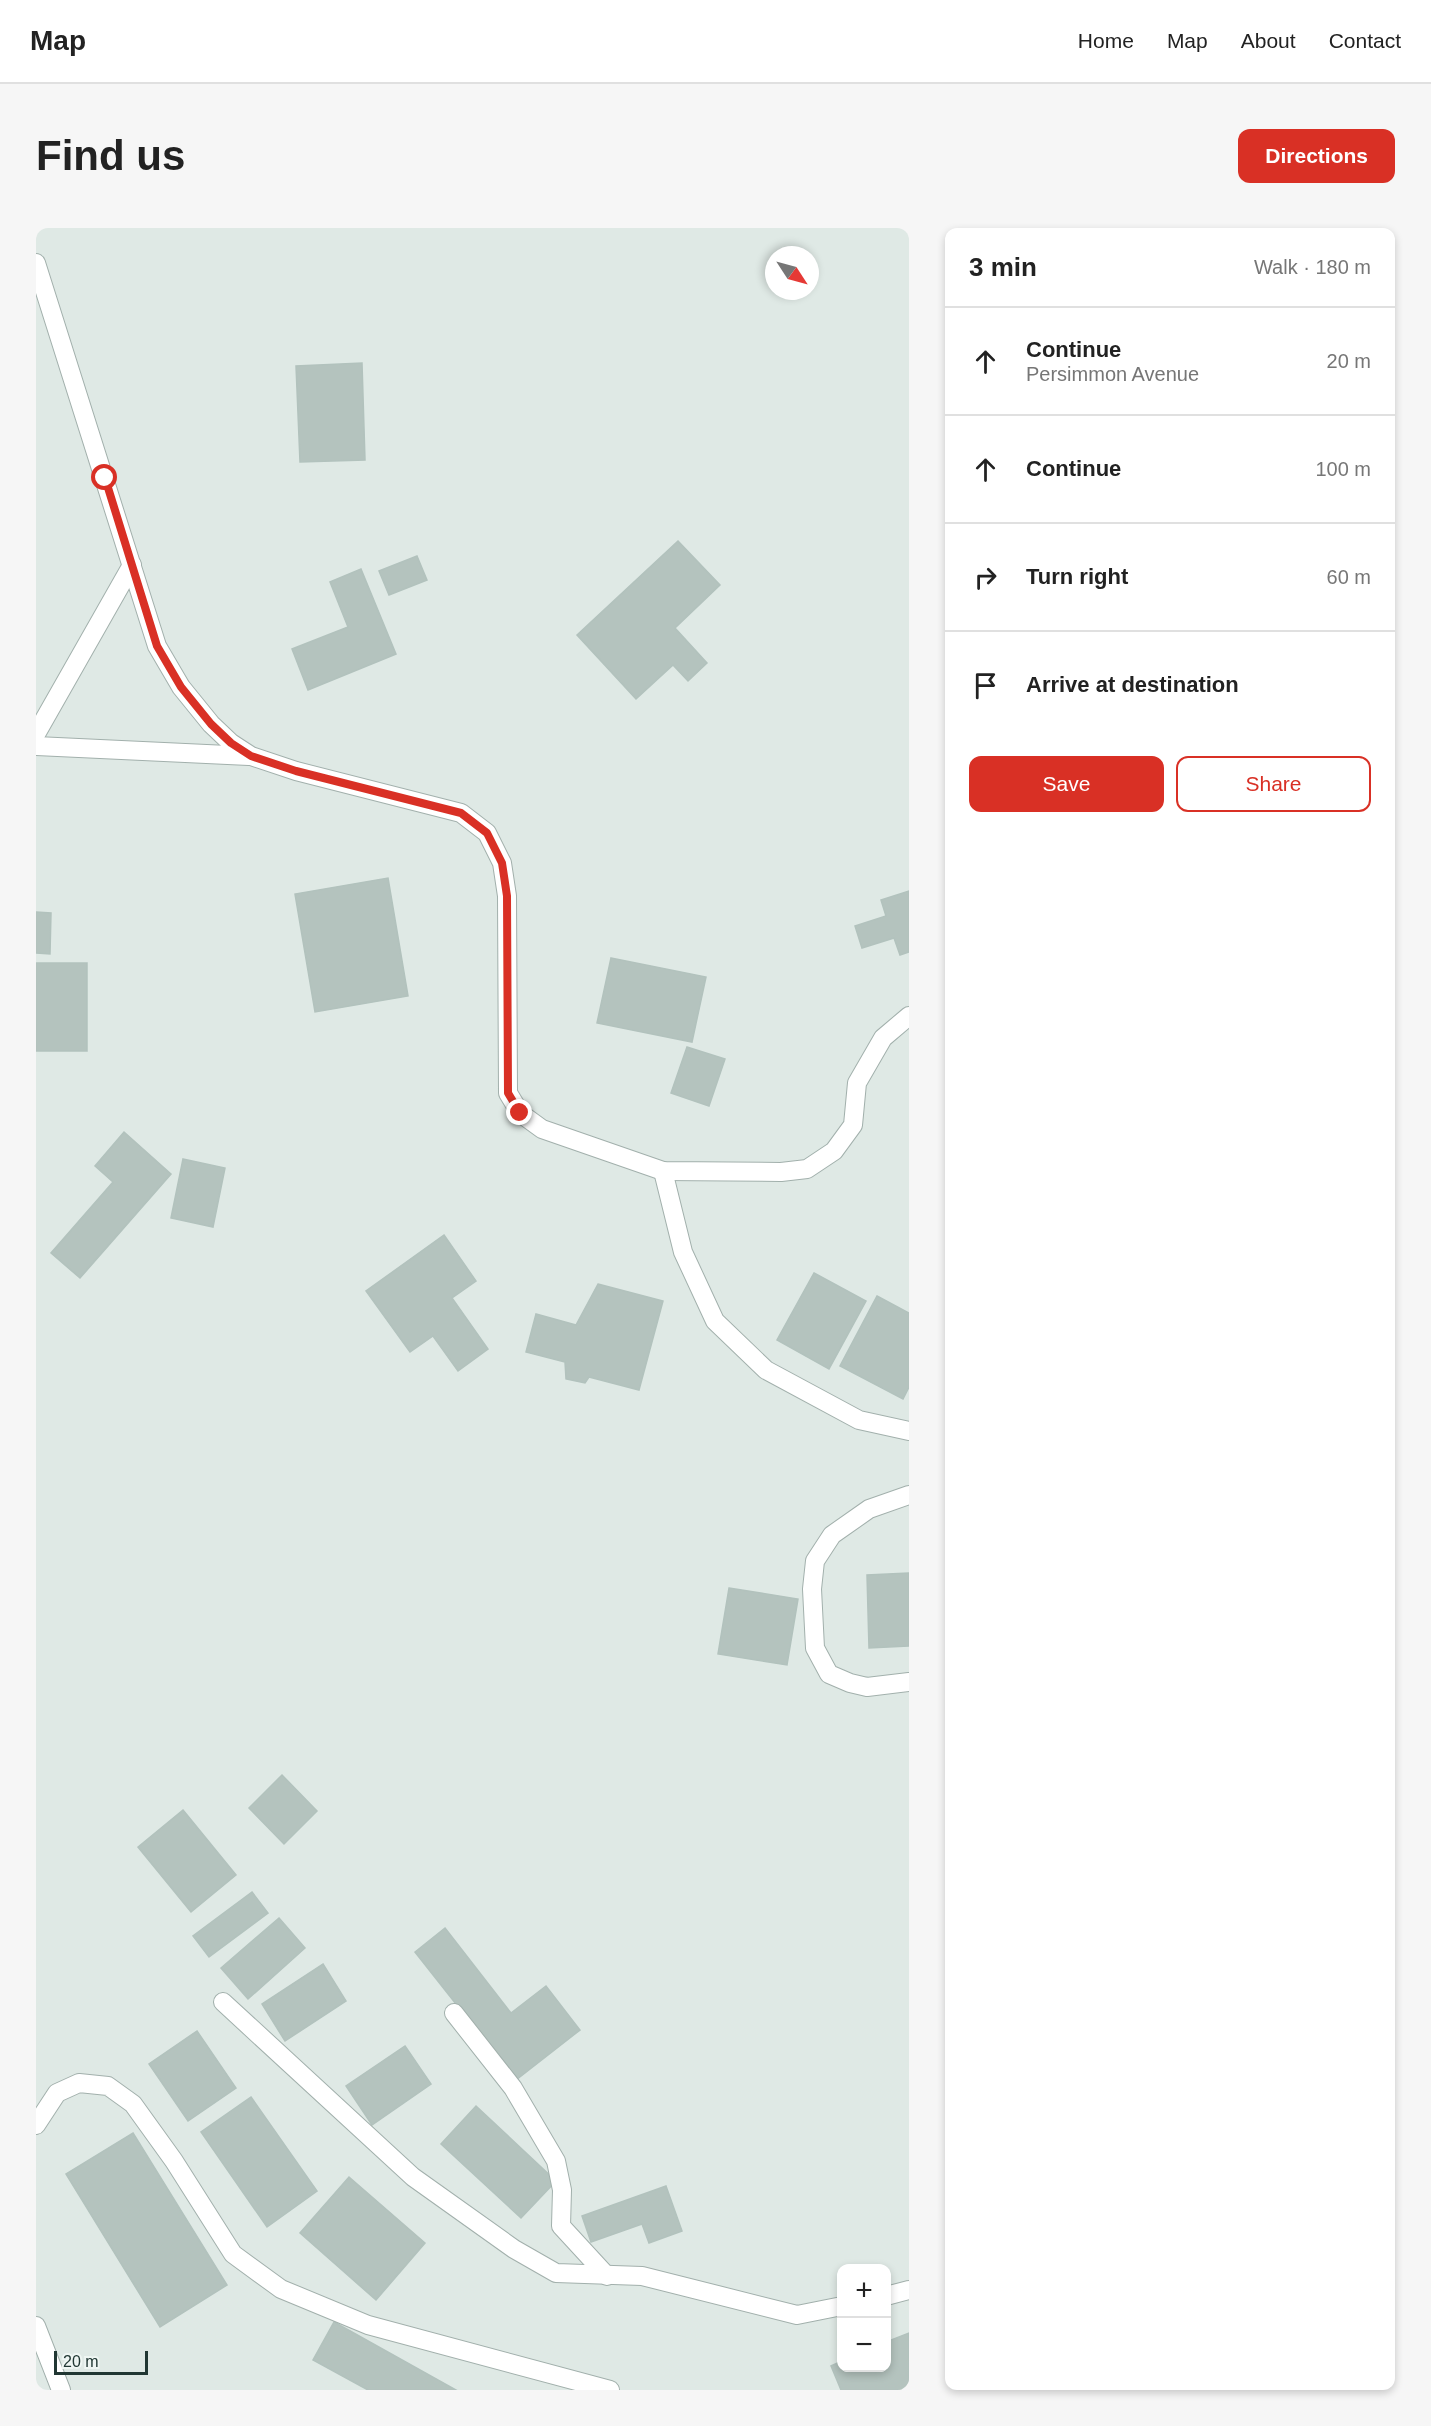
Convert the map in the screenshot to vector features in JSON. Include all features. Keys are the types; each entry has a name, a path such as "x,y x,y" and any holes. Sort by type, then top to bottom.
{"street":[{"path":"36,263 157,646 181,687 211,724 231,743 251,756 296,771 461,813 487,833 502,863 507,896 508,1093 520,1113 542,1130 663,1172 781,1172 807,1169 834,1151 853,1125 857,1083 883,1038 909,1016"},
{"path":"36,734 132,565"},
{"path":"36,746 251,756"},
{"path":"663,1172 683,1252 715,1321 766,1370 859,1420 909,1431"},
{"path":"909,1495 869,1509 832,1535 815,1560 812,1589 815,1648 829,1674 867,1687 909,1682"},
{"path":"223,2002 422,2184 514,2249 556,2274 642,2276 797,2315 837,2307"},
{"path":"454,2013 513,2088 556,2162 562,2190 561,2226 607,2276"},
{"path":"36,2126 57,2093 79,2083 108,2086 132,2104 174,2161 233,2254 281,2289 368,2325 610,2390"},
{"path":"891,2295 909,2290"},
{"path":"36,2326 61,2390"}],"building":[{"path":"362,363 365,460 300,462 296,366"},
{"path":"678,541 720,585 675,628 707,663 688,681 673,665 636,699 577,635"},
{"path":"417,556 427,580 389,595 379,571"},
{"path":"361,569 396,654 308,690 292,649 348,627 330,582"},
{"path":"388,878 408,996 315,1012 295,894"},
{"path":"909,891 909,952 900,955 894,938 862,948 855,926 886,916 881,900"},
{"path":"36,912 51,913 50,954 36,953"},
{"path":"611,958 706,977 692,1042 597,1023"},
{"path":"36,963 87,963 87,1051 36,1051"},
{"path":"687,1047 725,1059 709,1106 671,1093"},
{"path":"124,1132 171,1174 80,1278 51,1253 113,1182 95,1166"},
{"path":"183,1159 225,1168 213,1227 171,1218"},
{"path":"444,1235 476,1281 452,1298 488,1349 458,1371 433,1336 410,1352 366,1291"},
{"path":"814,1273 866,1301 829,1369 777,1340"},
{"path":"598,1284 663,1301 639,1390 589,1377 585,1383 566,1379 565,1362 526,1352 536,1314 576,1325"},
{"path":"877,1296 909,1313 909,1387 903,1399 840,1366"},
{"path":"909,1573 909,1646 869,1648 867,1575"},
{"path":"729,1588 798,1599 787,1665 718,1654"},
{"path":"282,1775 317,1811 284,1844 249,1808"},
{"path":"183,1810 236,1875 191,1912 138,1847"},
{"path":"252,1892 268,1913 209,1957 193,1936"},
{"path":"279,1918 305,1948 248,1999 221,1968"},
{"path":"445,1928 511,2013 546,1986 580,2030 516,2080 415,1952"},
{"path":"323,1964 346,2001 285,2041 262,2004"},
{"path":"197,2031 236,2088 188,2121 149,2064"},
{"path":"405,2046 431,2084 372,2125 346,2086"},
{"path":"251,2097 317,2191 267,2227 201,2132"},
{"path":"476,2106 556,2181 521,2218 441,2144"},
{"path":"133,2133 227,2285 160,2327 66,2174"},
{"path":"349,2177 425,2243 376,2300 300,2233"},
{"path":"666,2186 682,2231 649,2243 642,2224 591,2242 582,2216"},
{"path":"334,2322 456,2390 368,2390 313,2360"},
{"path":"909,2333 909,2390 841,2390 831,2366 837,2363 837,2372 891,2372 891,2340"}],"route":[{"path":"105,478 157,646 181,687 211,724 231,743 251,756 296,771 461,813 487,833 502,863 507,896 508,1093 520,1113"}]}
